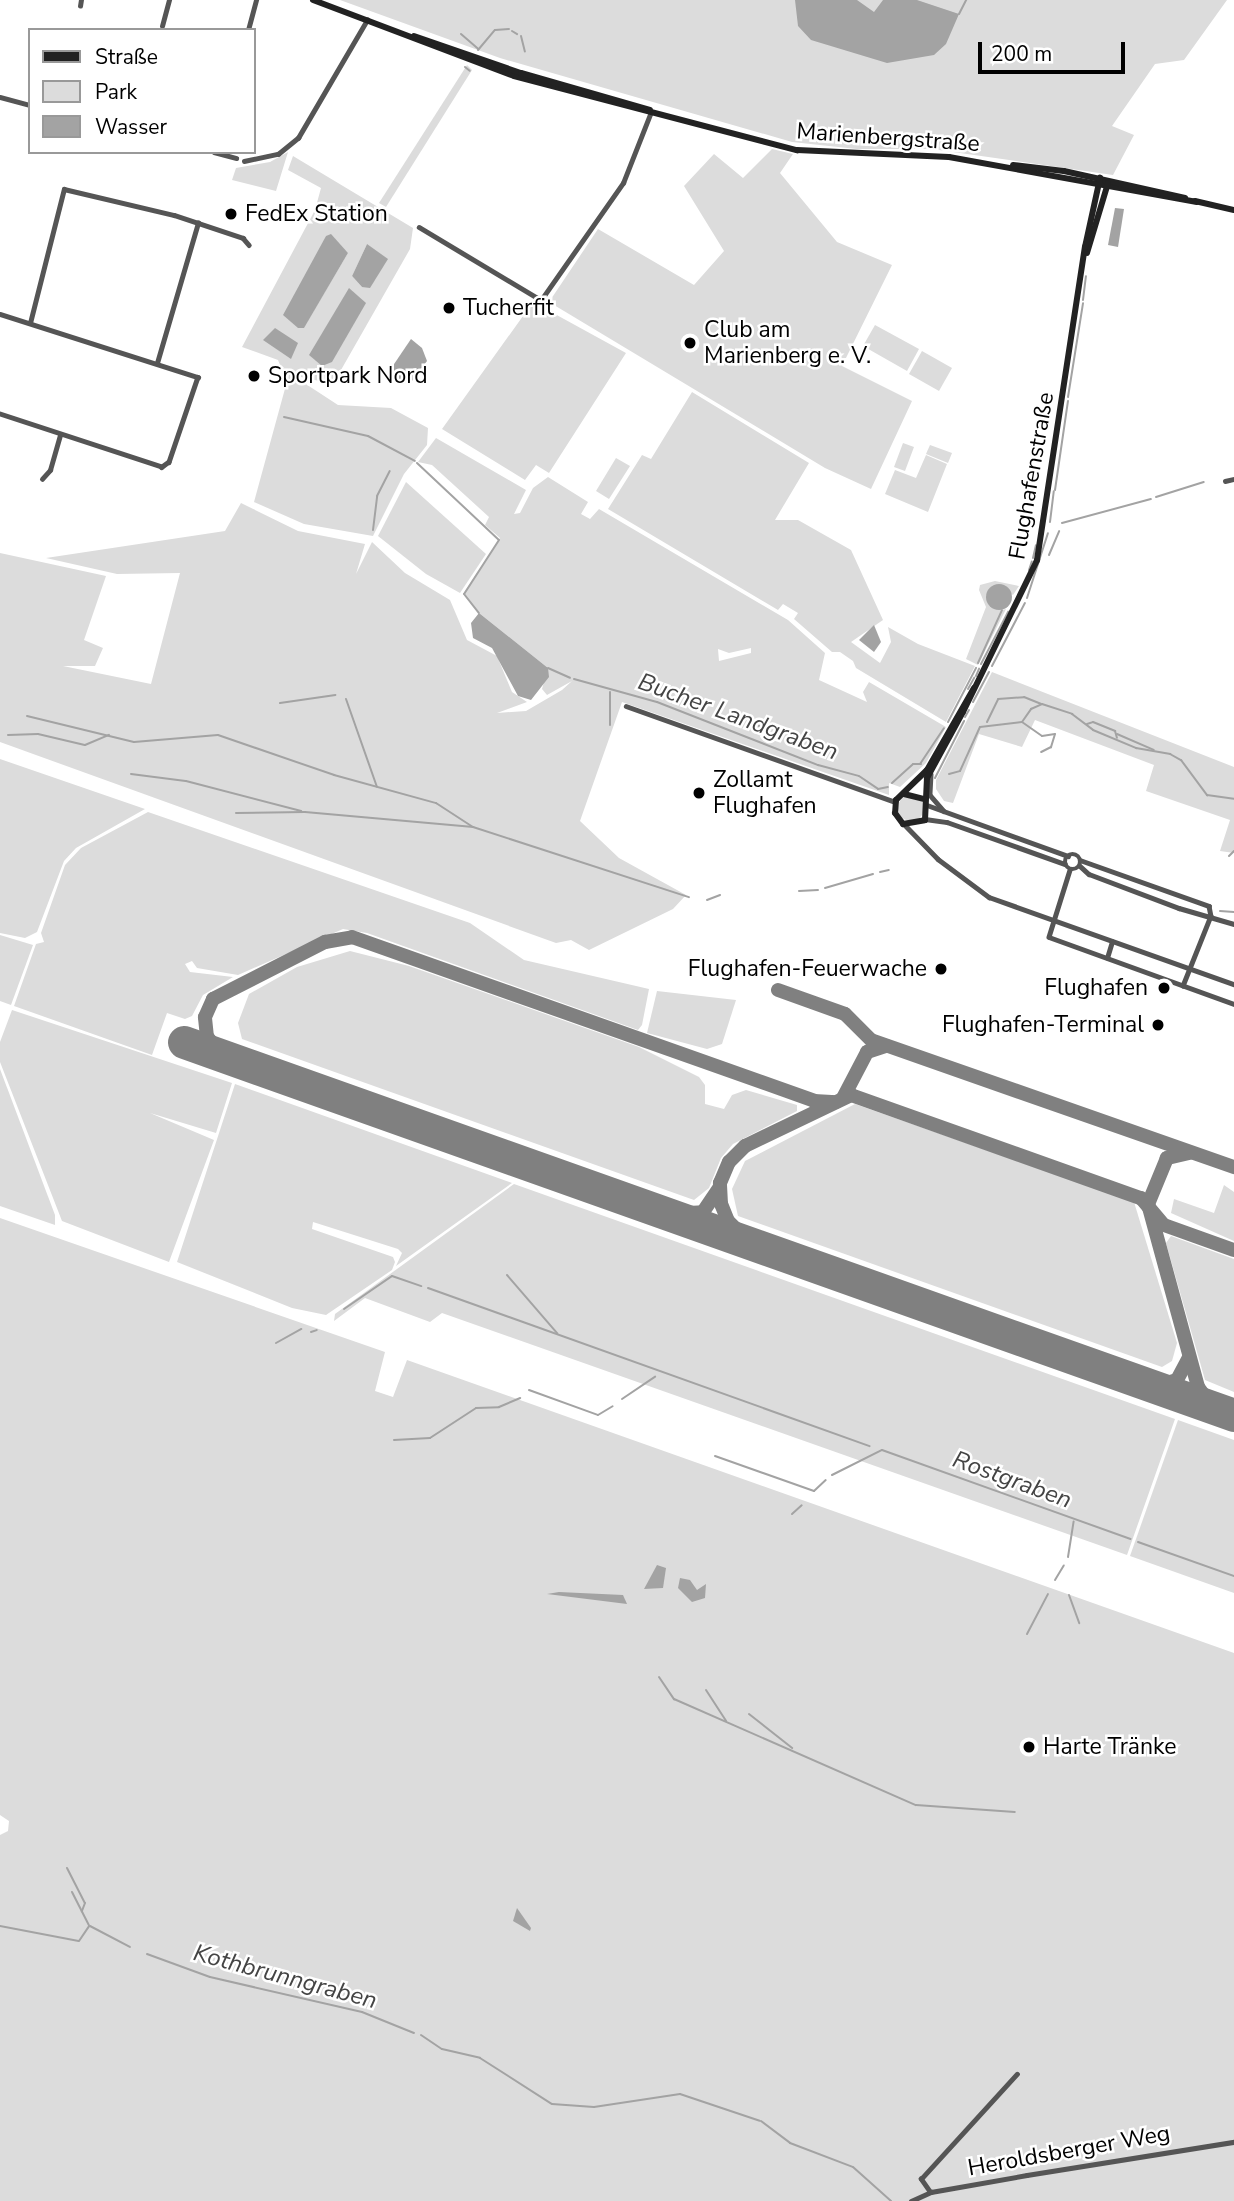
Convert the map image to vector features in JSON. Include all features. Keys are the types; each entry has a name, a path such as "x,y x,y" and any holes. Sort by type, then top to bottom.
{"main road":[{"name":"Marienbergstraße","path":"313,0 544,82 808,152 935,156 1104,183 1234,210"},
{"name":"Flughafenstraße","path":"925,820 932,768 1038,556 1085,258 1104,183"},
{"name":"Flughafenstraße","path":"895,802 929,768 974,688"},
{"path":"902,795 914,793 926,802"},
{"path":"895,802 896,816 906,826 925,820"}],"street":[{"path":"80,6 82,0"},
{"path":"162,26 169,0"},
{"path":"249,28 256,0"},
{"path":"244,161 278,154 298,138 367,20"},
{"path":"0,97 28,104"},
{"path":"419,228 541,300 623,183 652,111"},
{"path":"224,154 236,158"},
{"path":"30,323 64,189 198,223 243,238 249,245"},
{"path":"157,363 198,223"},
{"path":"0,314 198,377 165,466 0,414"},
{"path":"42,479 50,470 60,434"},
{"path":"1225,481 1234,479"},
{"path":"626,706 895,802"},
{"path":"932,768 930,795 948,814"},
{"path":"926,802 948,814 1068,856 1136,892 1234,924"},
{"path":"925,820 947,822 1065,864 1070,870"},
{"path":"906,826 938,859 989,897 1234,984"},
{"path":"1065,864 1068,856"},
{"path":"1080,863 1070,870 1051,920 1048,932 1053,940 1234,1004"},
{"path":"1080,863 1209,906 1211,916 1183,986"},
{"path":"1107,958 1112,942"},
{"path":"931,2192 923,2188 921,2179 1017,2074"},
{"name":"Heroldsberger Weg","path":"911,2201 931,2192 1234,2142"}],"green space":[{"path":"340,0 1227,0 1184,60 1155,64 1112,126 1134,135 1113,175 932,149 857,149 792,142 500,58"},
{"path":"467,65 472,70 386,207 379,203"},
{"path":"772,149 793,154 780,173 837,242 892,265 842,366 912,401 871,489 825,468 549,302 598,229 694,285 724,251 684,186 714,154 743,178"},
{"path":"288,152 276,191 232,180 236,168 270,162"},
{"path":"293,156 413,228 410,249 333,384 292,375 338,405 391,408 428,428 427,445 404,474 373,536 304,524 254,502 289,374 283,372 278,360 242,347 315,210 321,188 288,170","holes":["326,236 348,253 304,327","367,244 362,287 352,276"]},
{"path":"533,302 626,353 549,473 536,465 525,480 442,429"},
{"path":"875,325 919,349 907,371 863,346"},
{"path":"922,351 952,368 939,391 909,374"},
{"path":"692,392 809,463 775,520 798,520 851,550 883,620 851,642 880,663 891,642 888,627 918,644 975,666 946,722 856,668 853,661 840,652 832,652 794,619 798,613 783,604 778,610 608,509 642,455 651,459"},
{"path":"436,438 526,490 514,514 520,513 533,488 548,477 588,502 581,514 590,519 599,509 788,620 825,653 819,680 867,702 863,692 869,682 946,727 926,763 900,787 889,783 889,795 622,702 580,821 619,858 686,895 673,909 589,950 571,940 556,943 0,742 0,553 106,576 84,640 103,648 95,666 63,666 151,684 180,573 117,574 46,558 225,531 241,503 298,531 365,544 356,574 372,542 405,573 450,600 467,640 497,656 512,692 527,702 497,713 526,711 562,690 572,681 547,695 542,689 548,668 479,613 463,594 500,538 485,525 489,517 432,465 418,462","holes":["751,648 751,653 719,661 718,649 729,653"]},
{"path":"903,443 914,447 905,471 894,467"},
{"path":"930,445 952,453 948,463 926,454"},
{"path":"926,455 947,464 928,512 885,494 895,470 916,478"},
{"path":"616,458 630,466 609,499 596,491"},
{"path":"406,482 486,554 460,593 426,574 378,536"},
{"path":"995,581 1019,586 1013,595 1000,586 1002,610 1006,609 978,665 966,659 986,607 979,590 980,585"},
{"path":"992,672 1234,767 1234,853 1220,851 1230,820 1146,791 1154,765 1035,720 1022,747 979,734 953,803 944,801 936,789 936,780"},
{"path":"0,759 145,809 76,848 64,861 37,932 25,938 0,933"},
{"path":"911,795 920,799 924,808 920,817 911,821 902,817 898,808 902,799"},
{"path":"148,812 470,923 524,960 649,989 642,1025 638,1030 367,933 343,929 238,975 197,968 192,961 185,964 190,972 233,977 203,995 192,1016 185,1019 167,1013 152,1055 14,1006 36,944 44,942 41,933 65,865 81,848"},
{"path":"0,935 33,945 11,1005 0,1001"},
{"path":"350,951 409,966 639,1047 699,1077 705,1085 705,1104 724,1109 732,1095 746,1090 797,1105 797,1111 733,1144 721,1158 709,1188 694,1200 242,1039 238,1023 249,994 297,967"},
{"path":"657,991 736,1000 722,1044 707,1049 647,1033"},
{"path":"12,1010 232,1083 216,1133 150,1113 214,1140 169,1262 62,1221 0,1062 0,1042"},
{"path":"0,1069 55,1215 55,1225 0,1206"},
{"path":"235,1084 512,1183 396,1266 402,1253 398,1249 313,1222 312,1229 393,1257 395,1262 392,1270 326,1315 292,1308 177,1262"},
{"path":"855,1104 1134,1202 1177,1343 1172,1361 1162,1367 738,1216 732,1189 745,1161"},
{"path":"514,1184 1175,1419 1127,1555 442,1313 430,1322 365,1298 334,1321 335,1314"},
{"path":"1224,1185 1234,1192 1234,1241 1171,1213 1174,1199 1214,1213"},
{"path":"0,1218 385,1352 375,1391 393,1397 407,1360 1234,1653 1234,2201 0,2201 0,1835 8,1831 9,1821 0,1815"},
{"path":"1171,1236 1234,1259 1234,1392 1205,1380 1166,1243"},
{"path":"1178,1420 1234,1440 1234,1593 1130,1556"}],"water":[{"path":"795,0 857,0 874,12 883,0 917,0 959,14 946,44 934,55 887,63 811,40 798,26"},
{"path":"1115,208 1124,209 1118,247 1108,245"},
{"path":"331,234 348,253 304,328 298,328 283,315 326,236"},
{"path":"367,244 388,259 370,288 362,287 352,276"},
{"path":"349,288 366,303 332,362 322,366 309,355"},
{"path":"275,328 298,343 291,359 263,340"},
{"path":"411,339 422,348 427,361 409,385 388,373"},
{"path":"999,584 1008,588 1012,597 1008,606 999,610 990,606 986,597 990,588"},
{"path":"479,613 548,668 549,677 531,700 518,696 492,648 473,638 471,623"},
{"path":"874,625 881,642 874,652 859,640"},
{"path":"657,1565 666,1568 663,1588 644,1589"},
{"path":"680,1578 690,1580 697,1590 706,1584 705,1598 692,1602 678,1588"},
{"path":"559,1592 623,1595 627,1604 547,1594"},
{"path":"517,1908 531,1928 530,1931 513,1921"}],"waterway":[{"path":"959,14 966,0"},
{"path":"478,50 495,30 509,29"},
{"path":"512,31 517,34"},
{"path":"461,34 478,49"},
{"path":"521,36 525,52"},
{"path":"465,67 470,71"},
{"path":"1083,300 1086,276"},
{"path":"1068,397 1083,303"},
{"path":"1055,490 1068,401"},
{"name":"Bucher Landgraben","path":"284,417 368,436 415,461"},
{"name":"Bucher Landgraben","path":"417,463 499,540 464,594 479,613"},
{"path":"373,530 377,496 390,471"},
{"path":"1156,497 1204,482"},
{"path":"1050,522 1054,491"},
{"path":"1062,523 1151,499"},
{"path":"1049,555 1059,531"},
{"path":"1027,598 1048,533"},
{"path":"1033,558 1036,545"},
{"path":"1029,570 1032,561"},
{"path":"992,666 1025,603"},
{"path":"978,663 1002,610"},
{"path":"981,664 1008,612"},
{"name":"Bucher Landgraben","path":"548,668 570,678"},
{"path":"948,722 976,668"},
{"path":"976,676 979,669"},
{"path":"973,702 989,672"},
{"path":"968,689 974,678"},
{"name":"Bucher Landgraben","path":"574,679 657,702 818,765 859,776 878,789 888,787"},
{"path":"610,692 610,725"},
{"path":"280,703 335,695"},
{"name":"Bucher Landgraben","path":"987,722 998,699 1024,697 1041,704"},
{"path":"346,699 377,787"},
{"name":"Bucher Landgraben","path":"949,774 960,771 980,727 1022,722 1031,709 1042,704 1072,714 1093,730 1136,748 1170,754 1181,760 1207,795 1234,799"},
{"path":"965,717 969,710"},
{"path":"27,716 134,742 218,735 334,775 436,803 473,827"},
{"path":"749,719 765,730"},
{"path":"935,778 964,721"},
{"path":"1022,722 1042,736 1055,734 1051,747 1041,752"},
{"name":"Bucher Landgraben","path":"1087,724 1093,722 1115,731 1117,738"},
{"path":"920,764 944,728"},
{"path":"8,735 38,734 85,745 109,735"},
{"name":"Bucher Landgraben","path":"1117,734 1154,750"},
{"name":"Bucher Landgraben","path":"892,783 913,764 921,764"},
{"path":"131,774 186,781 301,811"},
{"path":"236,813 305,812 473,827 689,897"},
{"path":"1229,856 1234,851"},
{"path":"880,872 889,870"},
{"path":"825,888 873,874"},
{"path":"799,891 818,890"},
{"path":"707,900 720,895"},
{"name":"Bucher Landgraben","path":"1220,911 1234,912"},
{"path":"507,1275 557,1333"},
{"path":"344,1309 392,1276 421,1286"},
{"path":"428,1288 870,1446"},
{"path":"276,1343 301,1329"},
{"path":"311,1332 317,1330"},
{"name":"Rostgraben","path":"622,1399 655,1377"},
{"name":"Rostgraben","path":"529,1390 598,1415 613,1406"},
{"name":"Rostgraben","path":"394,1440 430,1438 476,1408 499,1407 520,1398"},
{"name":"Rostgraben","path":"832,1475 882,1450 1131,1539"},
{"path":"715,1456 814,1491 826,1480"},
{"path":"792,1514 802,1505"},
{"path":"1068,1557 1074,1521"},
{"name":"Rostgraben","path":"1138,1542 1234,1576"},
{"path":"1055,1580 1064,1565"},
{"path":"1027,1634 1048,1594"},
{"path":"1069,1595 1079,1623"},
{"path":"659,1677 674,1699 916,1805 1015,1812"},
{"path":"706,1690 726,1721"},
{"path":"749,1714 792,1748"},
{"path":"67,1868 85,1903 82,1911"},
{"path":"72,1892 89,1925"},
{"name":"Kothbrunngraben","path":"0,1926 79,1941 89,1926"},
{"name":"Kothbrunngraben","path":"90,1926 130,1947"},
{"name":"Kothbrunngraben","path":"147,1954 210,1977 362,2012 414,2033"},
{"name":"Kothbrunngraben","path":"421,2035 442,2049 480,2058 552,2104 594,2107 680,2094 760,2121"},
{"name":"Kothbrunngraben","path":"761,2121 790,2143 853,2167 891,2201"}],"taxiway":[{"path":"238,1061 221,1054 207,1037 205,1017 213,999 325,942 352,937 814,1101 836,1102"},
{"path":"778,990 845,1014 871,1040 1234,1167"},
{"path":"843,1098 867,1052 886,1046"},
{"path":"751,1244 728,1221 721,1204 720,1183 729,1162 745,1146 851,1095 1141,1198 1164,1225 1234,1250"},
{"path":"1189,1153 1167,1158 1148,1204 1198,1387 1213,1408"},
{"path":"669,1214 703,1212 719,1188"},
{"path":"1154,1387 1177,1380 1189,1357"}],"runway":[{"path":"184,1042 1234,1415"}],"place":[{"name":"FedEx Station","path":"231,214"},
{"name":"Tucherfit","path":"449,308"},
{"name":"Club am Marienberg e. V.","path":"690,343"},
{"name":"Sportpark Nord","path":"254,376"},
{"name":"Zollamt Flughafen","path":"699,793"},
{"name":"Flughafen-Feuerwache","path":"941,969"},
{"name":"Flughafen","path":"1164,988"},
{"name":"Flughafen-Terminal","path":"1158,1025"},
{"name":"Harte Tränke","path":"1029,1747"}]}
